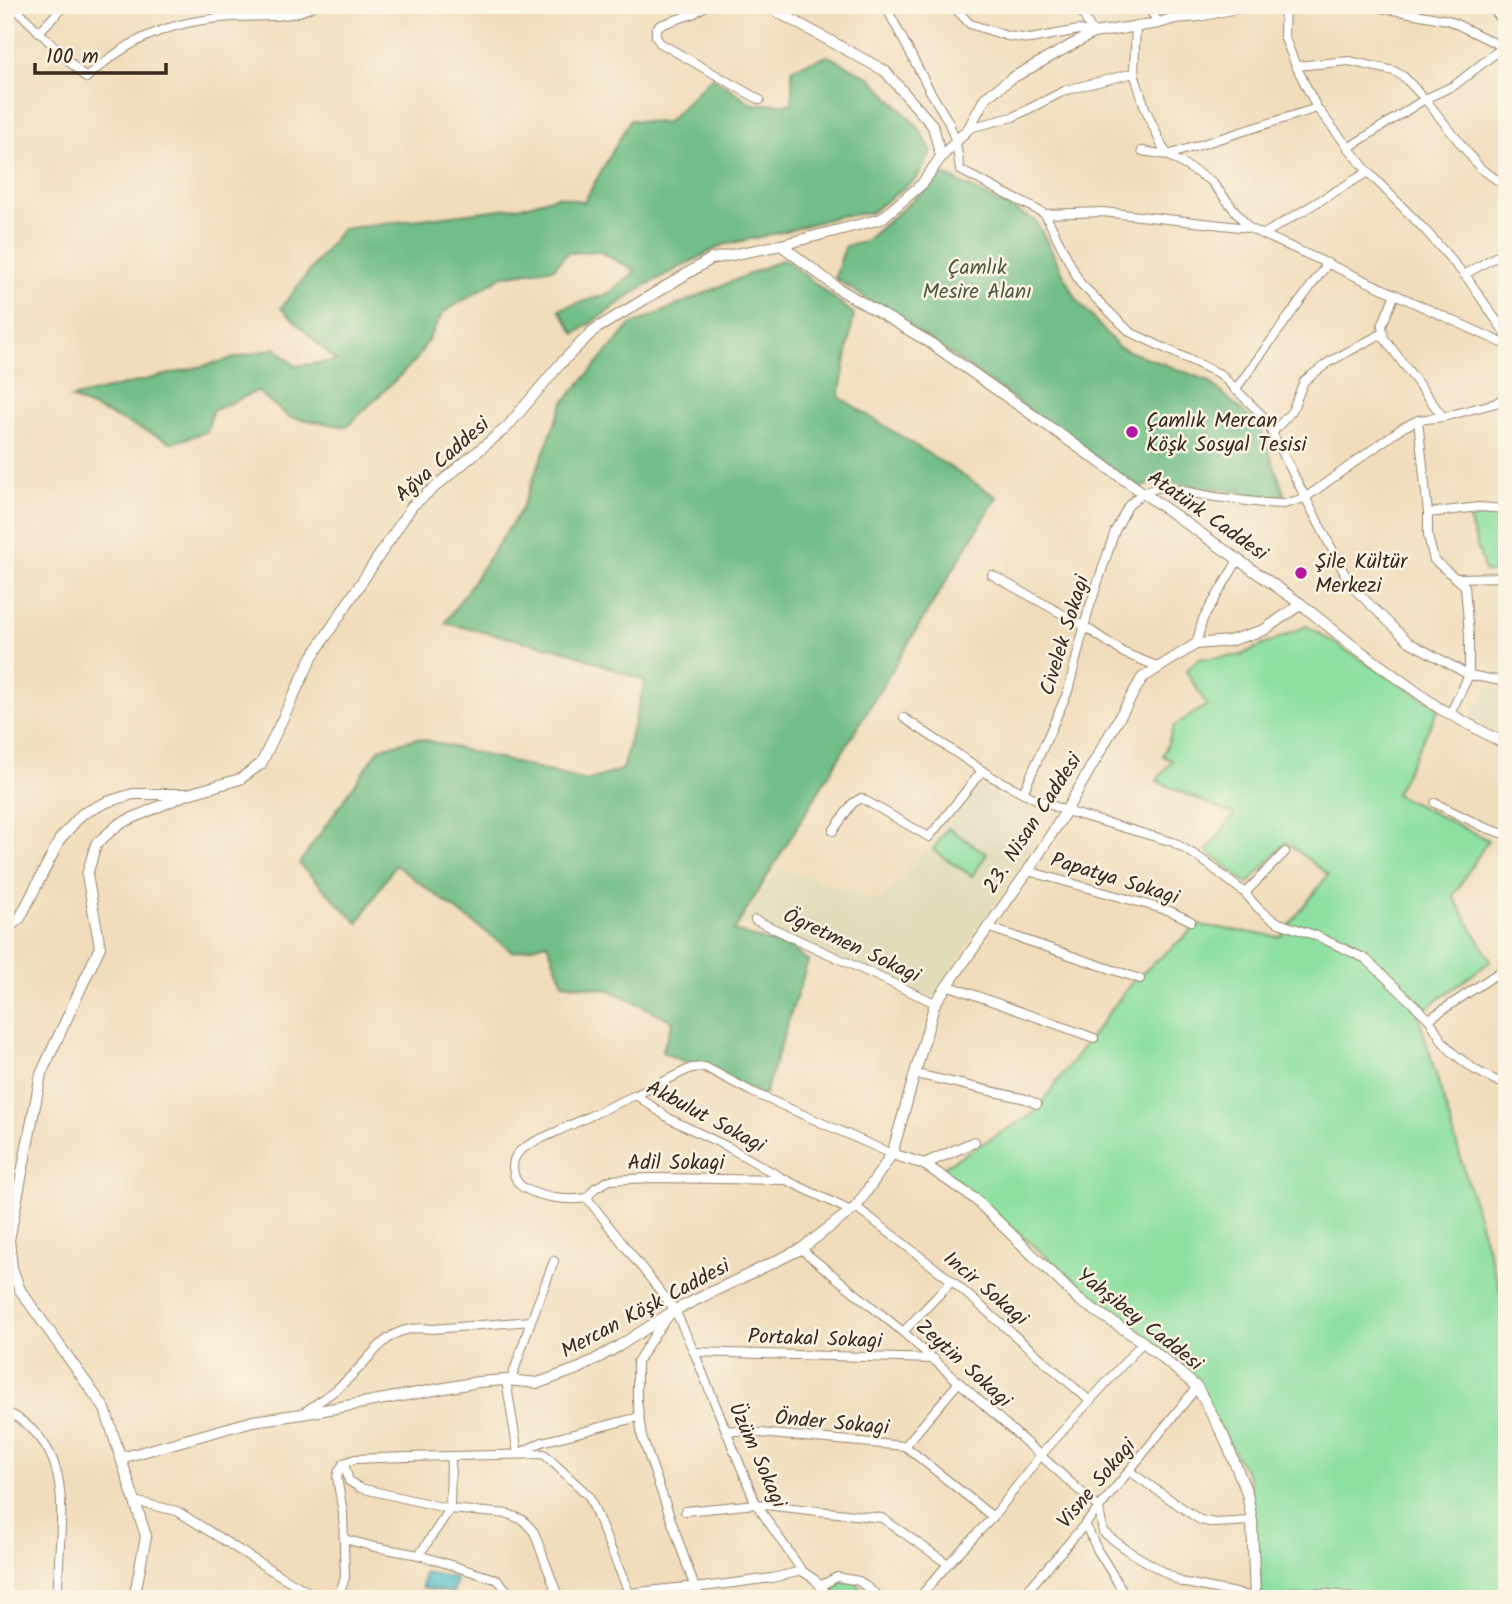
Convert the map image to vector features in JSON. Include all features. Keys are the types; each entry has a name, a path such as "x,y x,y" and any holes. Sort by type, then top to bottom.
{"street":[{"path":"39,32 65,5"},
{"path":"5,8 12,6 86,78 125,47 161,29 218,18 282,15 306,10 314,5"},
{"path":"708,5 693,14 660,25 656,29 656,37 660,43 760,100"},
{"path":"765,5 885,71 933,126 941,157"},
{"path":"885,5 948,121 956,142 960,170 1045,214 1103,212 1249,228 1507,345"},
{"path":"952,5 970,24 1007,36 1030,39 1079,30 1093,33"},
{"path":"1077,5 1093,33"},
{"path":"1146,5 1159,23"},
{"name":"Ağva Caddesi","path":"5,930 20,918 60,839 82,814 133,794 188,794 240,779 261,764 312,657 412,506 507,427 561,363 594,330 711,259 781,245 881,219 922,184 941,157 969,128 985,98 1012,78 1093,33 1159,23 1199,10 1250,5"},
{"path":"1285,5 1284,36 1317,108 1368,172 1426,231 1464,275 1507,337"},
{"path":"1348,148 1425,99 1455,85 1505,46 1448,20 1366,5"},
{"path":"1490,5 1507,26"},
{"path":"1136,26 1134,73 1145,108 1168,155"},
{"path":"1296,66 1349,61 1381,68 1404,77 1480,168 1507,187"},
{"path":"969,128 1013,117 1066,90 1134,73"},
{"path":"1168,155 1317,108"},
{"path":"1142,150 1168,155 1211,181 1249,228"},
{"path":"1264,234 1368,172"},
{"path":"1045,214 1080,283 1130,332 1220,374 1264,417 1351,586 1409,642 1469,675 1507,682"},
{"name":"Atatürk Caddesi","path":"781,245 839,289 929,342 1143,492 1301,604 1438,708 1507,745"},
{"path":"1464,275 1507,250"},
{"path":"1236,390 1328,263"},
{"path":"1395,294 1382,326 1384,338 1443,417"},
{"path":"1272,433 1292,411 1304,381 1329,362 1383,333"},
{"path":"1143,492 1162,487 1215,498 1284,504 1305,498 1402,428 1418,420 1443,417 1496,403 1507,396"},
{"path":"1418,420 1428,536 1434,560 1465,586 1469,675 1450,714"},
{"name":"Civelek Sokagi","path":"1023,793 1068,691 1084,626 1115,531 1128,506 1143,492"},
{"path":"1428,513 1479,508 1507,509"},
{"path":"1196,644 1203,619 1238,560"},
{"path":"992,575 1084,626 1124,653 1159,667"},
{"path":"1456,578 1507,577"},
{"name":"23. Nisan Caddesi","path":"892,1154 935,1003 1028,871 1066,811 1142,678 1196,644 1229,641 1264,630 1301,604"},
{"path":"904,718 992,778 1023,793 1066,811 1173,842 1200,858 1245,893 1269,917 1366,959 1429,1019 1453,1053 1475,1070 1507,1086"},
{"path":"834,831 852,804 862,798 929,837 982,771"},
{"path":"134,1599 146,1536 105,1409 20,1290 12,1268 9,1240 41,1074 100,947 87,875 96,844 119,824 188,794"},
{"path":"1435,803 1507,835"},
{"path":"1245,893 1285,852"},
{"name":"Papatya Sokagi","path":"1028,871 1170,911 1191,921"},
{"name":"Ögretmen Sokagi","path":"755,920 935,1003"},
{"path":"987,927 1140,979"},
{"path":"1429,1019 1501,971 1507,961"},
{"path":"947,985 1094,1038"},
{"path":"636,1095 691,1068 705,1068 752,1092 892,1154 924,1164 974,1142"},
{"path":"916,1074 1026,1099 1037,1104"},
{"name":"Akbulut Sokagi","path":"513,1164 517,1153 534,1143 636,1095 663,1115 786,1180 854,1209"},
{"name":"Mercan Köşk Caddesi","path":"121,1458 253,1421 478,1382 509,1380 538,1383 580,1368 675,1310 801,1249 854,1209 892,1154"},
{"name":"Adil Sokagi","path":"513,1164 514,1175 521,1186 540,1195 573,1200 587,1198 595,1188 610,1180 786,1180"},
{"name":"Yahşibey Caddesi","path":"924,1164 975,1199 1079,1300 1143,1342 1197,1388 1224,1437 1247,1493 1252,1521 1254,1598"},
{"name":"Üzüm Sokagi","path":"587,1198 675,1310 757,1504 802,1571 814,1579 826,1593"},
{"name":"Incir Sokagi","path":"854,1209 952,1280 1090,1401"},
{"name":"Zeytin Sokagi","path":"801,1249 903,1332 1100,1508"},
{"path":"518,1454 509,1380 554,1261"},
{"path":"903,1332 952,1280"},
{"path":"675,1310 637,1362 637,1400 642,1437 700,1599"},
{"path":"302,1414 349,1379 383,1341 400,1331 418,1327 433,1329 531,1321"},
{"path":"918,1599 993,1517 1041,1455 1143,1342"},
{"name":"Portakal Sokagi","path":"694,1352 934,1359"},
{"path":"905,1446 960,1382"},
{"name":"Visne Sokagi","path":"1020,1599 1100,1508 1197,1388"},
{"path":"5,1411 19,1418 37,1433 58,1476 63,1515 58,1599"},
{"path":"518,1454 542,1442 639,1417"},
{"name":"Önder Sokagi","path":"726,1430 905,1446 993,1517"},
{"path":"337,1599 345,1578 343,1513 337,1477 344,1463 355,1459 518,1454 544,1454 589,1496 629,1593"},
{"path":"419,1555 450,1509 452,1456"},
{"path":"344,1463 349,1481 360,1488 450,1509 508,1514 523,1520 534,1532 559,1599"},
{"path":"1129,1471 1204,1522 1252,1521"},
{"path":"134,1501 177,1511 320,1599"},
{"path":"685,1510 757,1504 882,1518 948,1564"},
{"path":"1100,1508 1103,1532 1130,1552 1181,1582 1254,1598 1327,1593 1356,1599"},
{"path":"1085,1524 1098,1551 1128,1599"},
{"path":"344,1539 419,1555 498,1580 510,1594 509,1599"},
{"path":"603,1599 629,1593 772,1578 802,1571"},
{"path":"817,1599 826,1593 836,1577 859,1581 882,1599"}],"shaded area":[{"path":"1488,687 1507,691 1507,736 1470,716"},
{"path":"979,787 1037,816 1038,834 934,997 745,922 778,868 882,902"}],"green space":[{"path":"828,56 871,78 918,127 932,151 916,179 870,213 839,216 723,245 644,286 575,334 559,309 608,294 636,271 599,251 567,253 554,268 503,276 443,313 417,359 347,427 289,417 257,391 212,411 208,431 173,443 71,398 276,348 295,366 336,361 281,308 342,229 525,206 558,196 584,202 630,120 666,123 712,77 753,104 792,104 792,68"},
{"name":"Çamlık Mesire Alanı","path":"943,174 1036,221 1077,300 1118,347 1209,381 1260,427 1285,495 1272,497 1159,481 1140,488 930,340 835,278 845,246 864,242"},
{"path":"784,259 854,314 839,397 997,497 734,931 793,949 808,961 764,1096 662,1052 673,1021 610,990 563,983 547,943 513,952 395,865 358,923 299,864 380,748 418,738 586,781 622,770 645,681 567,651 445,623 521,510 563,403 631,325"},
{"path":"1468,515 1507,517 1507,571 1485,572"},
{"path":"1307,626 1439,708 1395,794 1488,840 1453,896 1491,961 1418,1014 1507,1314 1507,1599 1356,1599 1340,1595 1262,1597 1249,1477 1183,1366 941,1168 1033,1114 1132,982 1198,925 1280,937 1328,875 1286,842 1248,884 1207,851 1234,815 1157,781 1172,760 1163,756 1174,726 1207,705 1186,671 1198,659 1238,656"},
{"path":"948,828 987,854 972,876 933,850"},
{"path":"853,1581 874,1599 836,1599 831,1594 842,1582"}],"water":[{"path":"424,1572 456,1578 453,1593 422,1588"}],"place":[{"name":"Çamlık Mercan Köşk Sosyal Tesisi","path":"1132,432"},
{"name":"Şile Kültür Merkezi","path":"1301,573"}]}
